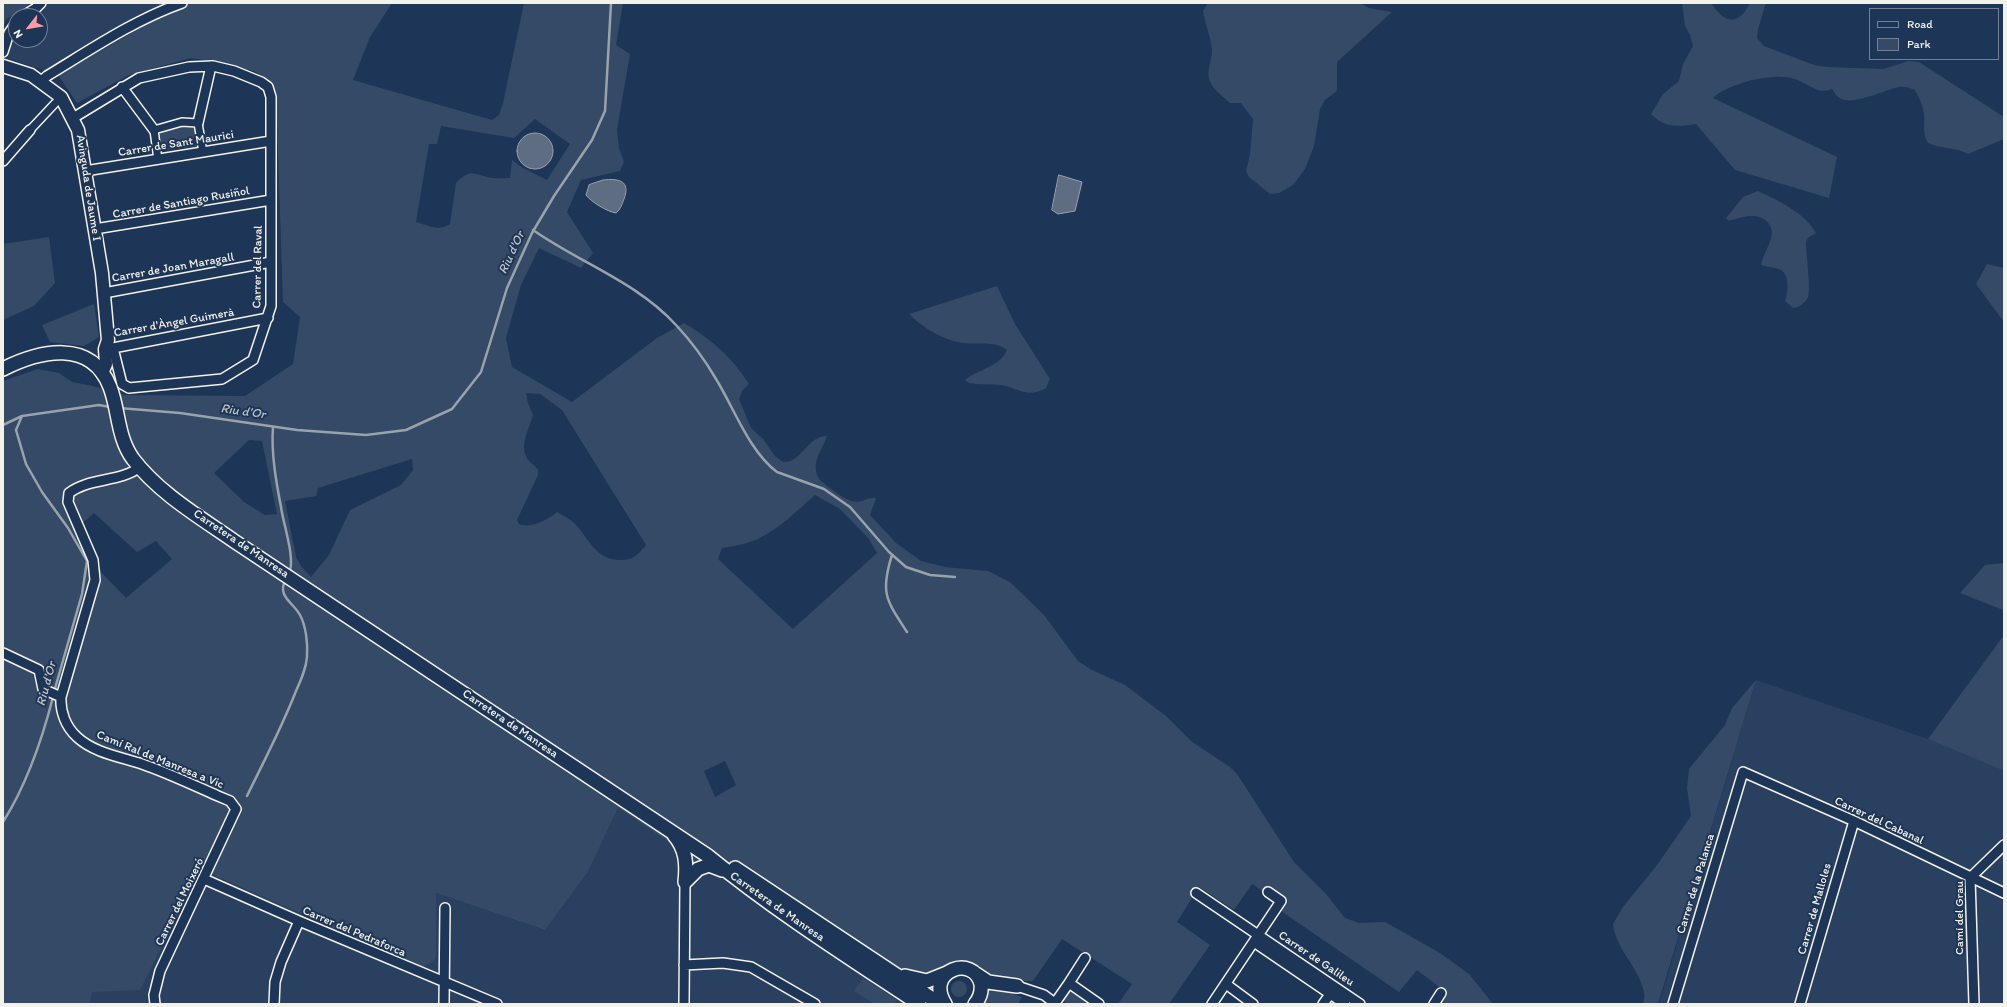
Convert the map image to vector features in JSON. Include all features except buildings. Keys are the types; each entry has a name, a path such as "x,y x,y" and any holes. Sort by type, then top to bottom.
{"main road":[{"path":"3,369 47,352 60,352 82,357 102,373"},
{"name":"Carretera de Manresa","path":"102,373 110,388 119,429 129,452 140,467 169,496 297,583 708,856 727,872 919,1004"},
{"path":"672,832 680,843 684,853 686,869 685,882"},
{"path":"708,856 724,861 748,876 940,1004"},
{"path":"685,882 698,869 709,865 727,872"},
{"path":"891,970 913,979 927,981 960,968 974,973 988,982 999,985 1017,986"},
{"path":"866,969 886,978 930,1004"},
{"path":"945,1004 941,998 939,987 941,980 947,973"},
{"path":"974,973 980,981 981,987 977,1000"},
{"path":"977,1000 1017,986"}],"street":[{"path":"40,82 47,76 160,7 182,3"},
{"path":"3,52 8,36"},
{"name":"Avinguda de Jaume I","path":"3,66 31,75 60,97 78,130 95,229 104,293 109,347"},
{"path":"72,118 139,78 189,66 211,66 198,123 203,152"},
{"name":"Carrer del Raval","path":"109,347 122,384 129,388 222,379 253,360 268,318 271,301 271,97 268,87 248,76 211,66"},
{"path":"122,87 154,130 158,160"},
{"path":"3,161 60,97"},
{"path":"154,130 182,122 198,123"},
{"name":"Carrer de Sant Maurici","path":"85,171 271,141"},
{"name":"Carrer de Santiago Rusiñol","path":"95,229 271,200"},
{"name":"Carrer de Joan Maragall","path":"104,293 271,262"},
{"name":"Carrer d'Àngel Guimerà","path":"109,347 268,318"},
{"path":"90,362 109,347"},
{"path":"102,373 106,364 109,347"},
{"path":"3,653 39,670 42,686 46,691 60,696 95,580 93,560 68,502 69,493 77,486 120,478 140,467"},
{"name":"Camí Ral de Manresa a Vic","path":"60,696 60,705 66,724 77,737 90,747 150,767 230,801 235,809"},
{"name":"Carrer del Cabanal","path":"1743,772 1854,821 2004,894"},
{"name":"Carrer de la Palanca","path":"1673,1004 1743,772"},
{"name":"Carrer del Moixeró","path":"155,1004 154,995 160,971 204,879 235,809"},
{"name":"Carrer de Malloles","path":"1800,1004 1854,821"},
{"name":"Camí del Grau","path":"1974,1004 1970,878 2004,845"},
{"name":"Carrer del Pedraforca","path":"204,879 444,983 497,1004"},
{"path":"684,1004 685,882"},
{"path":"1212,1004 1281,901 1268,892"},
{"path":"1196,893 1256,938 1332,990 1345,1004"},
{"path":"444,1004 445,908"},
{"path":"274,1004 274,982 299,921"},
{"path":"1017,986 1044,995 1056,1004 1086,958"},
{"path":"684,965 723,963 750,967 815,1004"},
{"path":"1069,983 1099,1004"},
{"path":"1226,984 1253,1004"},
{"path":"1323,1004 1332,990"},
{"name":"Carrer de Galileu","path":"1332,990 1360,1004"},
{"path":"1434,1004 1442,993"}],"shaded area":[{"path":"47,3 159,3 158,18 58,75 7,58 10,48 48,48 48,8 40,8"},
{"path":"539,133 548,138 552,144 552,158 548,164 539,169 531,169 522,164 518,158 517,147 522,138 528,134"},
{"path":"1059,175 1082,182 1075,211 1058,214 1052,210"},
{"path":"603,180 619,180 625,185 626,193 620,208 616,213 600,206 586,195 589,185"},
{"path":"1756,680 1928,739 2004,771 2004,1004 1659,1004"},
{"path":"618,808 908,1004 90,1004 91,992 224,822 228,811 243,809 389,877 545,930 588,872"}],"green space":[{"path":"3,3 30,3 24,8 8,8 8,18 6,19 3,29"},
{"path":"159,3 392,3 370,37 353,80 492,120 499,115 503,103 524,3 623,3 616,45 630,54 617,130 619,148 624,162 620,171 581,180 567,212 593,253 581,268 539,248 521,285 506,338 512,367 572,402 657,338 684,323 694,329 712,342 728,357 749,384 742,391 739,399 751,428 763,439 775,456 783,462 790,461 800,454 814,440 827,436 816,463 817,474 820,480 848,500 858,502 876,498 870,515 896,543 921,561 945,567 988,571 1010,582 1044,615 1078,661 1092,670 1125,685 1166,716 1191,741 1230,767 1237,774 1294,862 1326,894 1345,918 1359,923 1385,922 1440,953 1469,974 1493,1004 1442,1004 1440,1003 1447,993 1417,970 1399,992 1281,911 1288,901 1268,887 1264,892 1252,884 1234,910 1199,887 1177,922 1210,945 1169,1004 1118,1004 1132,984 1062,939 1033,981 1021,981 1013,994 1022,997 1018,1004 963,1004 970,1001 975,991 972,980 963,974 952,976 945,984 949,1000 957,1004 908,1004 618,808 588,872 545,930 436,893 436,959 423,967 211,874 243,810 228,811 224,822 140,990 92,992 90,1004 3,1004 3,656 27,667 33,675 37,690 42,693 45,678 3,649 3,381 38,369 59,373 72,382 125,395 245,396 293,364 300,317 283,302 276,93 268,80 254,71 191,58 129,75 77,103 58,75 158,18","holes":["535,119 570,144 547,180 523,168 512,160 510,178 493,178 477,174 467,174 456,183 450,224 437,228 416,222 429,144 437,144 441,126 514,138","526,393 540,394 562,410 646,545 637,555 623,560 611,559 604,556 594,548 575,524 557,512 544,521 534,525 519,524 517,520 538,475 538,470 528,460 524,451 526,436 533,415","249,440 262,441 277,514 265,515 244,502 214,473","412,459 413,470 401,485 350,510 329,555 311,577 301,566 296,557 285,501 316,496 318,488","815,495 840,509 869,539 877,553 793,629 718,559 722,548 745,544 766,535","94,513 137,552 156,541 172,559 126,598 102,573 92,549 78,527","725,761 736,785 715,797 704,771"]},
{"path":"1208,3 1360,3 1369,8 1392,12 1337,62 1337,91 1325,100 1320,109 1314,146 1305,169 1293,185 1279,193 1270,194 1249,177 1246,171 1250,155 1253,119 1241,103 1230,103 1222,96 1214,88 1209,79 1208,74 1212,50 1203,11"},
{"path":"1682,3 1711,3 1721,15 1731,20 1741,16 1750,3 1766,3 1758,29 1757,38 1764,46 1814,65 1827,67 1883,69 1909,61 1919,62 2004,117 2004,139 1968,154 1959,150 1928,143 1924,132 1924,114 1921,102 1915,90 1907,87 1893,88 1859,99 1844,100 1838,97 1832,89 1820,91 1795,79 1786,77 1764,78 1752,80 1730,88 1713,98 1837,157 1829,198 1735,170 1696,124 1678,126 1666,124 1656,119 1651,114 1663,94 1679,81 1683,64 1693,46 1690,35 1685,26"},
{"path":"196,125 198,146 160,151 157,134 174,127"},
{"path":"1758,191 1798,213 1816,233 1808,238 1806,242 1809,293 1805,301 1798,307 1793,308 1785,301 1788,284 1784,273 1779,269 1761,265 1772,233 1769,224 1760,217 1755,216 1729,221 1726,218 1743,197"},
{"path":"49,237 55,283 34,306 3,320 3,244"},
{"path":"1987,264 2004,268 2004,322 1976,284"},
{"path":"997,286 1015,324 1050,379 1046,388 1033,393 1028,393 1007,386 969,383 965,380 994,364 1004,356 1007,350 997,345 963,343 948,339 927,329 909,314"},
{"path":"94,304 99,337 84,346 50,342 42,325"},
{"path":"2004,563 2004,612 2003,610 1960,593 1985,565"},
{"path":"2004,635 2004,771 1928,739"},
{"path":"1756,680 1658,1004 1643,1004 1644,995 1641,983 1618,942 1613,924 1623,907 1657,865 1691,816 1687,788 1689,769 1725,725 1732,708"},
{"path":"863,978 897,1000 894,1004 875,1004 854,991"},
{"path":"959,981 965,983 967,989 965,995 959,997 953,995 951,989 953,983"},
{"path":"1069,988 1092,1004 1068,1004 1061,999"}],"waterway":[{"name":"Riu d'Or","path":"119,408 180,413 297,430 366,435 406,430 452,409 481,372 507,288 532,233 554,196 592,140 605,111 611,3"},
{"path":"533,230 626,285 661,310 692,344 723,390 750,441 758,453 777,472 824,489 850,507 889,552 906,567 930,575 955,577"},
{"name":"Riu d'Or","path":"54,692 82,594 87,561 68,528 42,492 26,464 16,430 22,416 99,405 110,407"},
{"path":"3,425 22,416"},
{"path":"273,427 273,457 291,559 289,573"},
{"path":"892,555 886,579 887,596 894,612 907,632"},
{"path":"247,796 285,718 301,679 307,657 306,635 302,619 297,610 284,594 283,585 286,579"},
{"name":"Riu d'Or","path":"3,822 12,807 33,761 53,697"}]}
